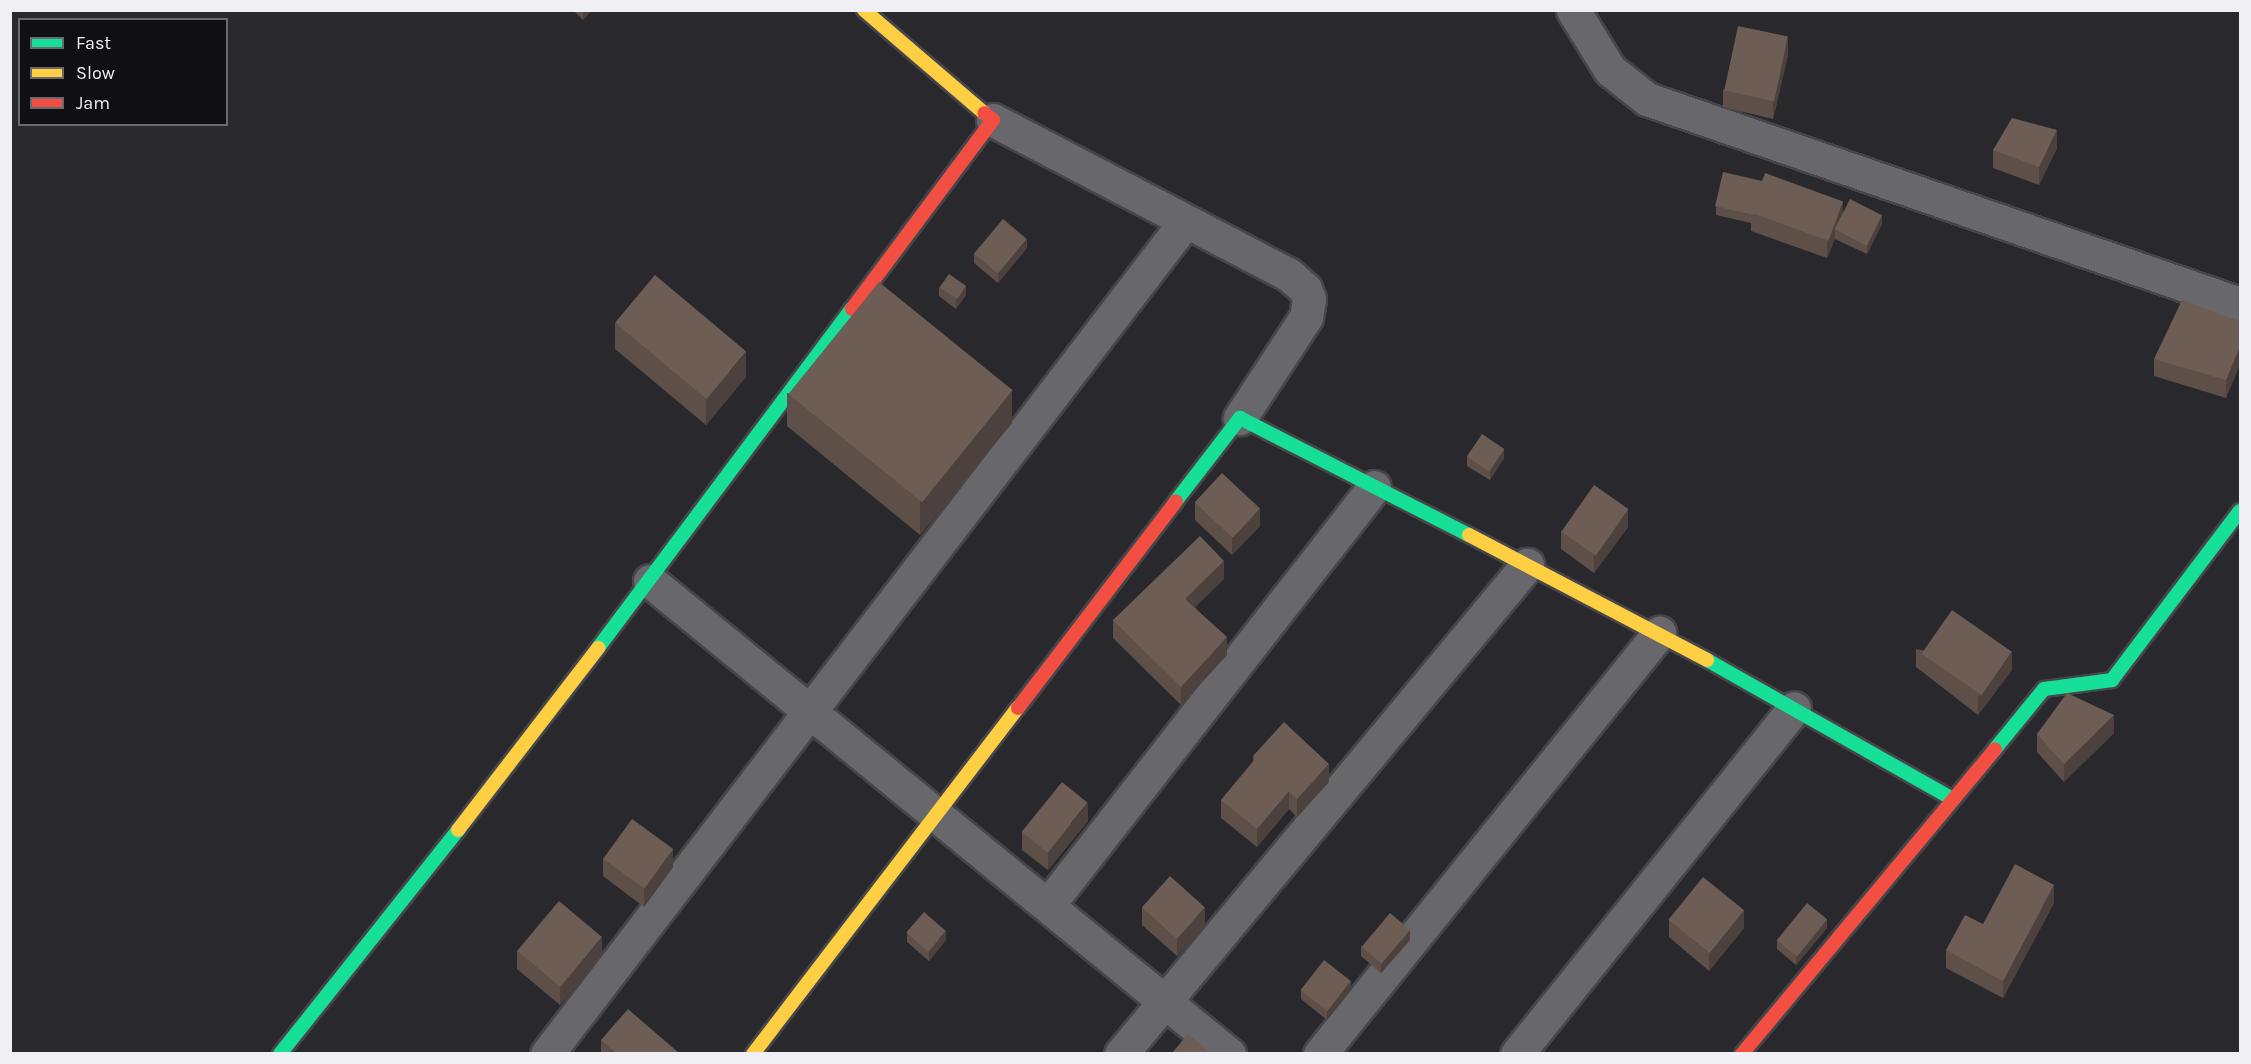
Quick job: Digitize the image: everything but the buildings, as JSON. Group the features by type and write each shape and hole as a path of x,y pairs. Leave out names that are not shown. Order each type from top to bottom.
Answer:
{"street":[{"path":"753,1053 1240,418 1306,317 1310,299 1305,289 1288,274 993,120 864,10"},
{"path":"1573,10 1610,70 1647,99 2241,304"},
{"path":"280,1053 356,963 650,581 993,120"},
{"path":"547,1053 1185,222"},
{"path":"1240,418 1659,633 1953,799"},
{"path":"1048,905 1374,487"},
{"path":"1742,1053 2044,689 2112,680 2241,511"},
{"path":"1121,1053 1527,565"},
{"path":"650,581 1229,1053"},
{"path":"1320,1053 1659,633"},
{"path":"1517,1053 1794,708"}],"traffic: fast":[{"path":"598,648 852,309"},
{"path":"1176,501 1240,418 1469,535"},
{"path":"1995,749 2044,689 2112,680 2240,511"},
{"path":"1707,660 1953,799"},
{"path":"280,1054 458,830"}],"traffic: slow":[{"path":"864,10 984,113"},
{"path":"1469,535 1707,660"},
{"path":"458,830 598,648"},
{"path":"753,1054 1018,708"}],"traffic: jam":[{"path":"852,309 993,120 984,113"},
{"path":"1018,708 1176,501"},
{"path":"1742,1054 1995,749"}]}
